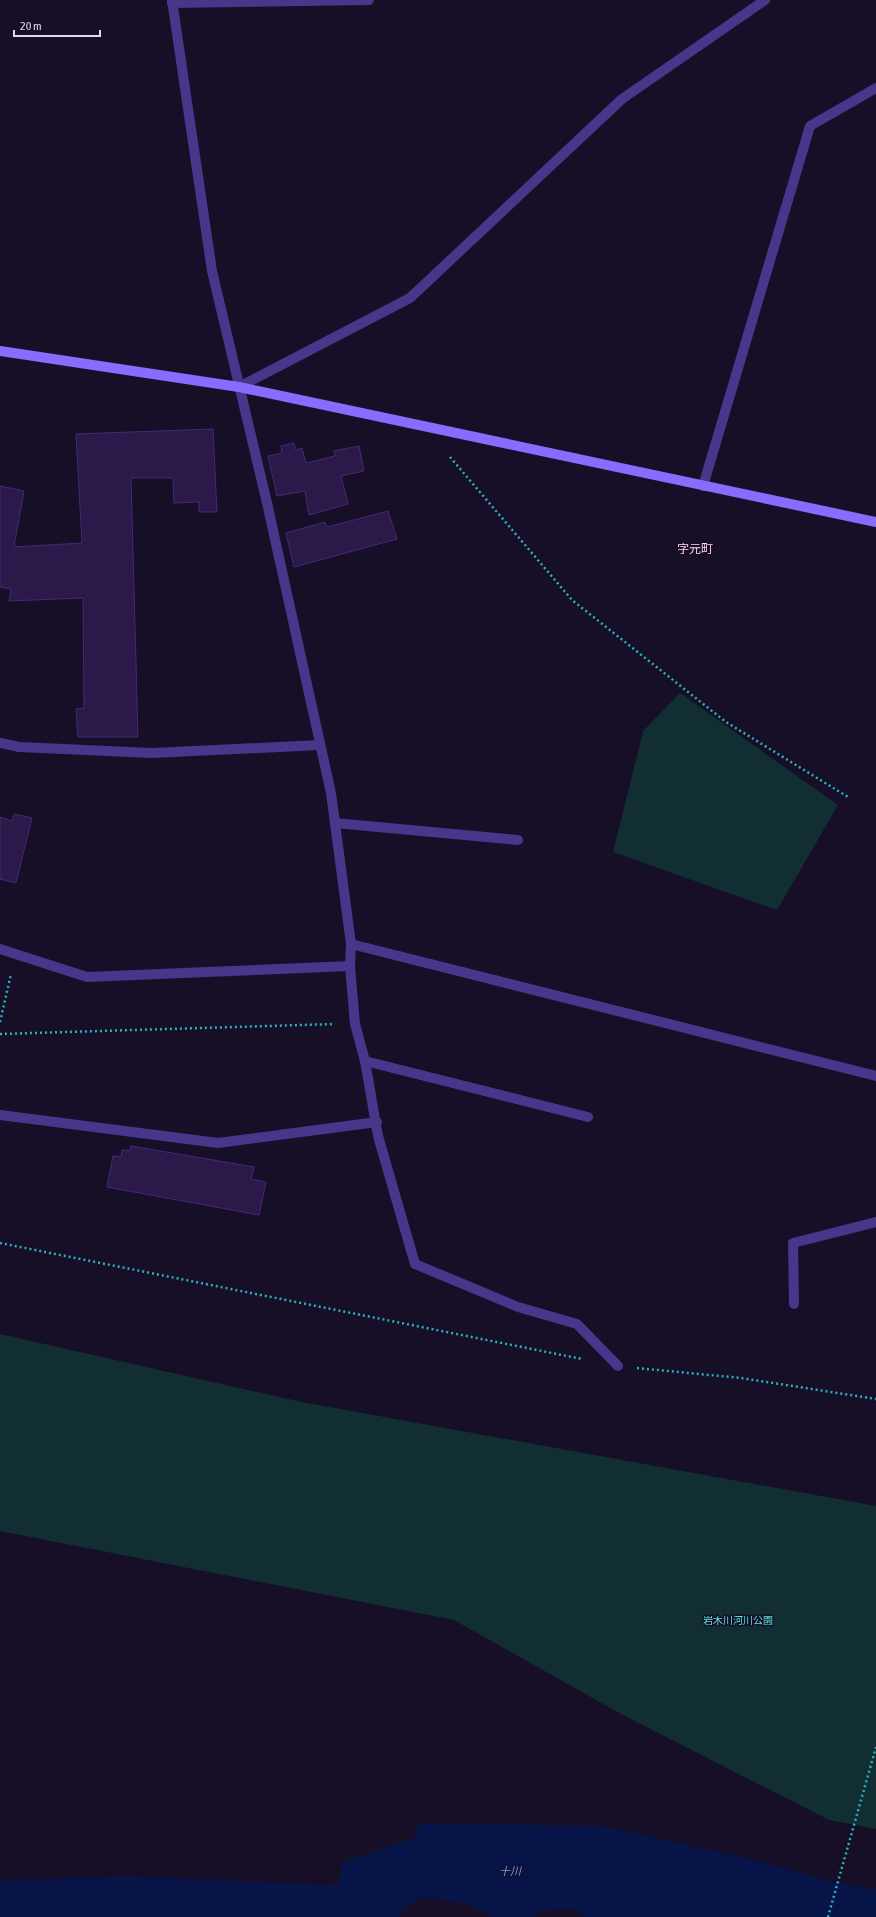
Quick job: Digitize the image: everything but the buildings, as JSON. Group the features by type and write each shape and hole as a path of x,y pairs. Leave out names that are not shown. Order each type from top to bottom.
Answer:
{"street":[{"path":"369,0 172,1 212,271 267,503 331,793 351,944 350,966 355,1024 365,1061 377,1122 378,1136 415,1264 518,1307 577,1324 618,1366"},
{"path":"239,387 410,298 622,99 765,0"},
{"path":"703,486 810,126 876,88"},
{"path":"0,351 239,387 876,522"},
{"path":"0,743 19,747 152,753 320,745"},
{"path":"335,823 518,840"},
{"path":"351,944 876,1076"},
{"path":"0,949 86,977 350,966"},
{"path":"365,1061 588,1117"},
{"path":"0,1115 218,1143 377,1122"},
{"path":"794,1304 793,1243 876,1222"}],"path":[{"path":"450,457 572,600 726,722 848,797"},
{"path":"0,1022 15,954"},
{"path":"0,1034 355,1024"},
{"path":"0,1243 618,1366 741,1378 876,1399"},
{"path":"828,1917 876,1747"}],"green space":[{"path":"680,693 838,805 777,910 613,852 643,731"},
{"name":"岩木川河川公園","path":"0,1334 302,1402 876,1506 876,1829 829,1820 621,1714 454,1620 0,1531"}],"water":[{"name":"十川","path":"420,1823 603,1826 746,1858 827,1880 876,1890 876,1917 583,1917 582,1912 564,1908 542,1911 533,1917 492,1917 479,1908 469,1905 421,1897 405,1907 398,1917 0,1917 0,1881 125,1876 323,1885 340,1884 341,1863 413,1839"}],"district":[{"name":"字元町","path":"695,549"}]}
